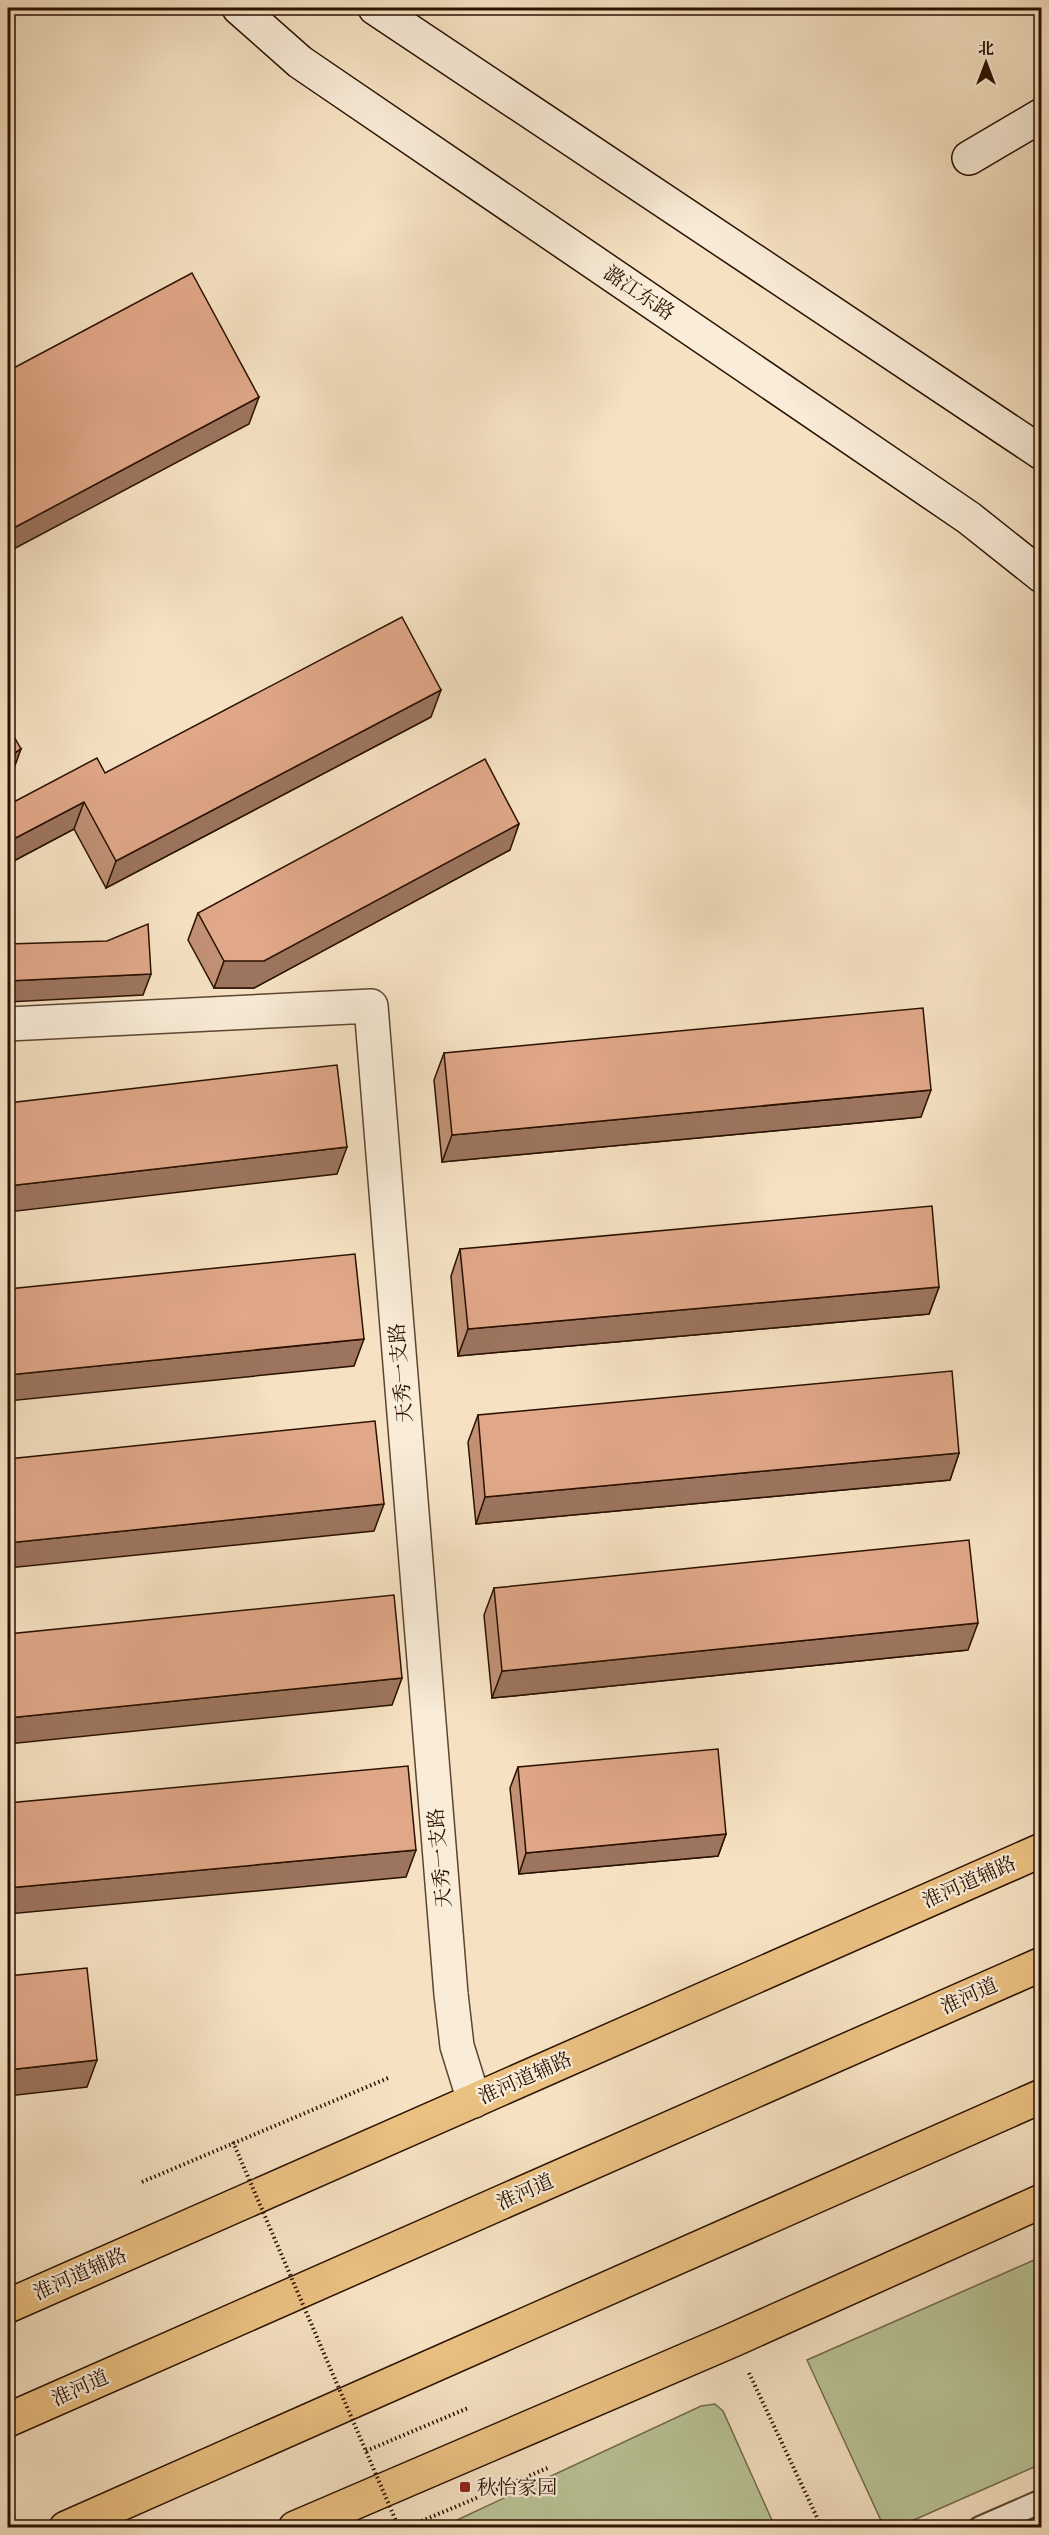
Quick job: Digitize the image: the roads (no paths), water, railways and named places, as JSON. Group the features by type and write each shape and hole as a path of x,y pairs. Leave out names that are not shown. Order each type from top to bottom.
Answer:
{"main road":[{"name":"淮河道辅路","path":"8,2306 1041,1850"},
{"name":"淮河道","path":"8,2420 1041,1964"},
{"path":"66,2528 1041,2096"},
{"path":"295,2528 733,2340 1041,2201"}],"street":[{"name":"潞江东路","path":"239,8 300,62 969,518 1041,576"},
{"path":"375,8 1041,453"},
{"path":"969,158 1041,115"},
{"name":"天秀一支路","path":"8,1024 371,1006 451,1994 457,2046 474,2100"}],"lane":[{"path":"980,2528 1041,2501"}],"place":[{"name":"秋怡家园","path":"465,2487"}]}
